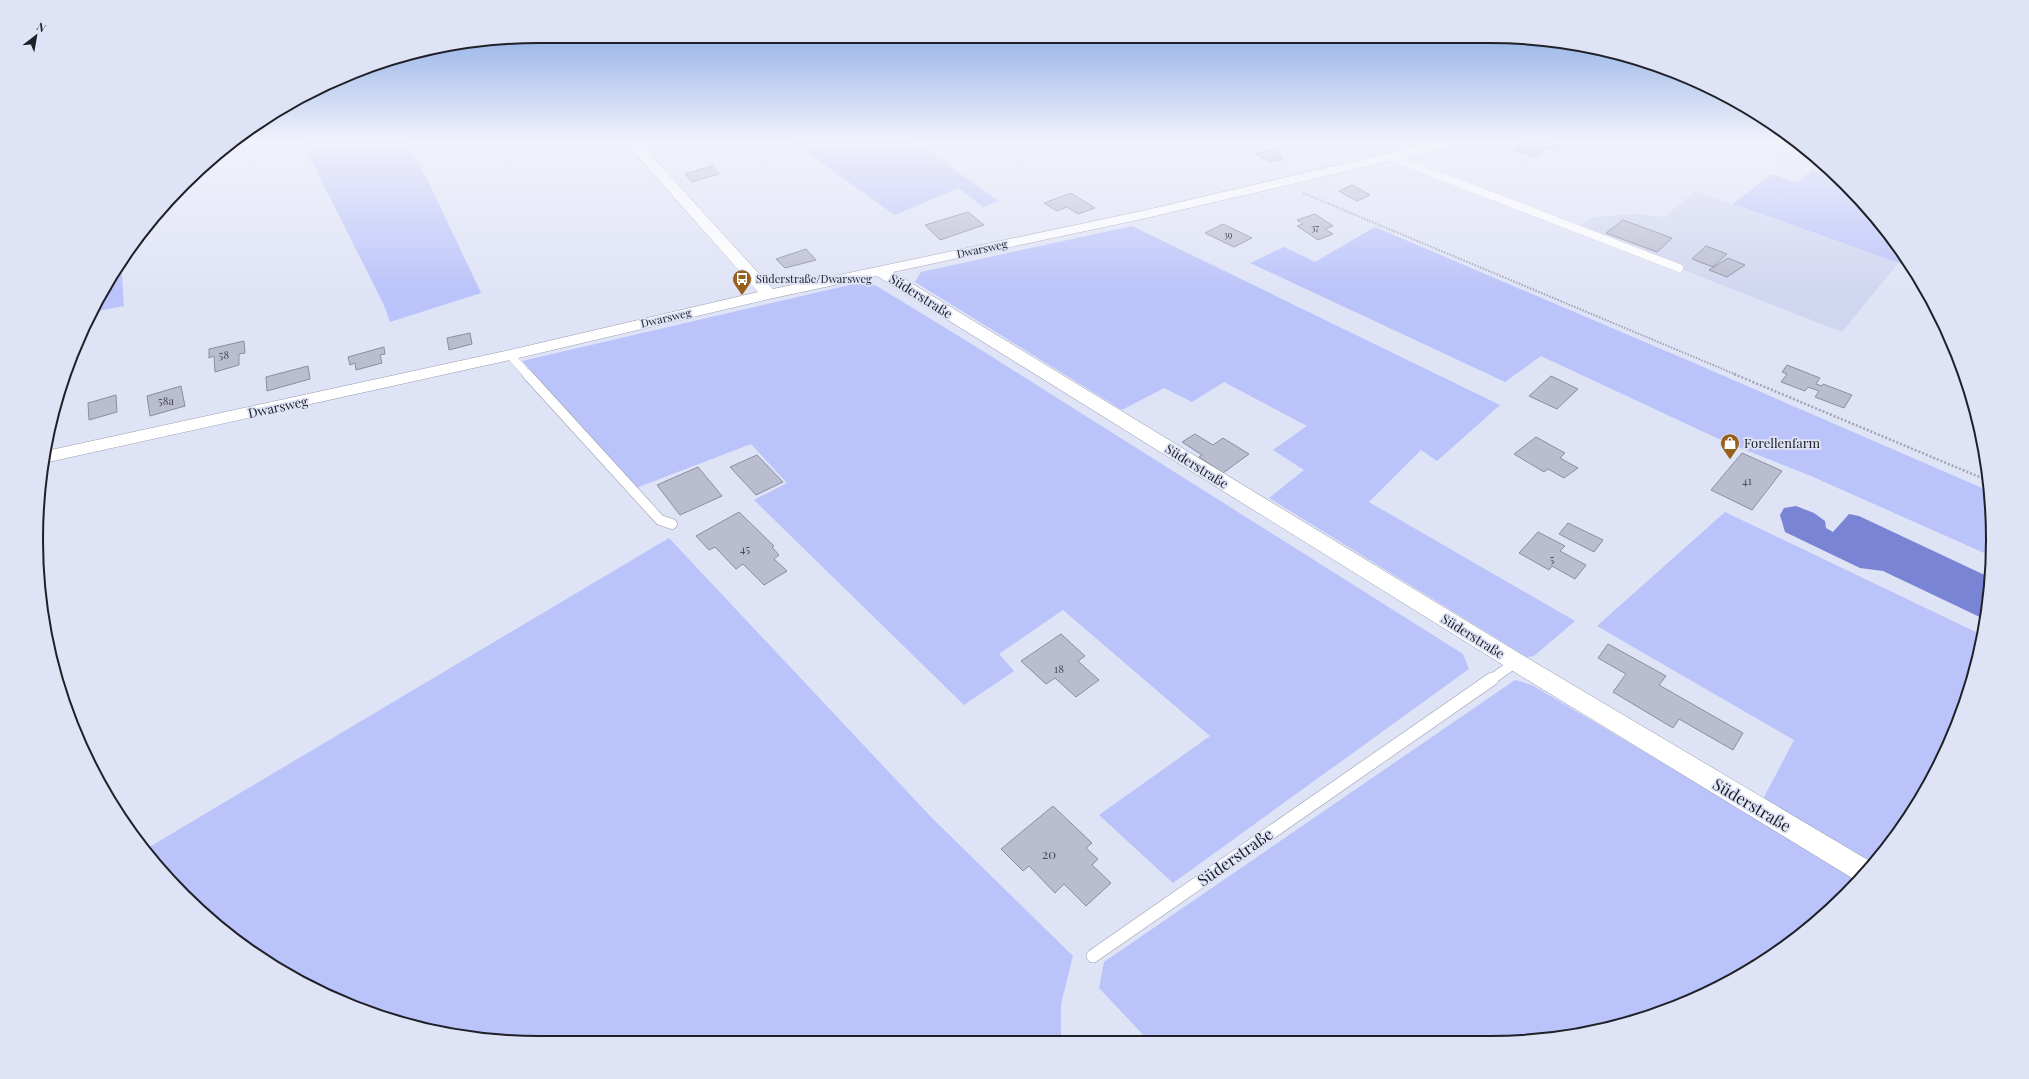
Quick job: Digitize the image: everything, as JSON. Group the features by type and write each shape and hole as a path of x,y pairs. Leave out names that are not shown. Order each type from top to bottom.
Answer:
{"street":[{"path":"677,192 769,294"},
{"name":"Dwarsweg","path":"51,456 510,355 769,294 1136,217 1239,192"},
{"name":"Süderstraße","path":"878,270 1516,662 1861,870"}],"lane":[{"path":"1483,192 1679,268"},
{"path":"510,355 660,520 672,524"},
{"name":"Süderstraße","path":"1093,956 1516,662"}],"path":[{"path":"1300,192 1982,478"}],"shaded area":[{"path":"327,192 433,192 481,293 390,322 384,305"},
{"path":"863,192 948,192 895,215"},
{"path":"964,192 987,192 999,201 983,207"},
{"path":"1693,192 1699,192 1898,263 1842,332 1576,228 1594,217 1635,214 1664,217"},
{"path":"1748,192 1845,192 1883,237 1902,264 1733,204"},
{"path":"1132,226 1500,405 1437,461 1421,450 1369,502 1575,621 1534,656 1527,657 1269,498 1304,470 1273,450 1307,426 1224,382 1192,402 1164,388 1122,410 915,282 921,272"},
{"path":"1375,227 1983,489 1986,554 1811,476 1723,441 1541,356 1505,382 1250,263 1284,247 1315,262"},
{"path":"122,272 124,306 99,311"},
{"path":"858,283 875,285 978,348 1463,654 1469,669 1173,883 1099,815 1210,736 1063,610 999,654 1014,671 964,705 754,500 787,483 751,444 636,488 522,361"},
{"path":"1796,506 1814,513 1825,521 1826,528 1833,532 1849,514 1859,516 1985,575 1980,617 1883,571 1860,568 1785,532 1780,515 1784,508"},
{"path":"1725,512 1977,632 1960,699 1935,759 1902,815 1868,861 1763,799 1794,740 1597,626"},
{"path":"669,538 932,818 1073,956 1061,1004 1061,1036 540,1036 475,1032 443,1026 380,1010 320,985 291,969 237,933 212,913 188,891 150,847"},
{"path":"1515,680 1532,685 1854,877 1817,913 1792,933 1738,969 1709,985 1649,1010 1618,1019 1554,1032 1490,1036 1144,1036 1099,988 1104,962"}],"building":[{"path":"1341,192 1365,192 1370,195 1357,201"},
{"path":"1071,193 1095,208 1078,214 1067,207 1057,211 1044,203"},
{"path":"968,212 984,225 940,240 925,225"},
{"path":"1315,214 1333,226 1325,229 1333,234 1318,240 1297,226 1303,224 1297,220"},
{"path":"1623,220 1672,238 1657,252 1606,233"},
{"path":"1223,224 1252,238 1234,247 1205,233"},
{"path":"1706,246 1727,254 1713,267 1692,259"},
{"path":"806,249 816,260 785,268 776,259"},
{"path":"1728,258 1745,265 1727,277 1709,270"},
{"path":"470,333 472,344 449,350 447,338"},
{"path":"244,341 245,353 239,354 239,365 215,372 214,356 209,358 209,349"},
{"path":"384,347 385,354 380,355 382,363 356,370 355,363 350,365 348,357"},
{"path":"1787,365 1820,378 1816,384 1822,386 1823,384 1852,395 1844,408 1815,397 1819,391 1808,387 1805,391 1781,382 1787,374 1782,372"},
{"path":"308,366 310,379 267,391 266,377"},
{"path":"1551,376 1578,389 1557,409 1529,396"},
{"path":"181,386 185,406 150,416 147,396"},
{"path":"116,395 117,412 89,420 88,403"},
{"path":"1195,434 1213,445 1223,438 1249,454 1223,473 1199,457 1202,455 1182,442"},
{"path":"1536,437 1565,453 1560,458 1578,468 1564,478 1548,469 1544,472 1514,454"},
{"path":"1742,453 1782,471 1752,510 1711,490"},
{"path":"757,455 783,482 756,495 730,467"},
{"path":"698,467 722,496 680,515 657,485"},
{"path":"739,512 774,546 772,547 779,555 774,559 787,571 764,585 743,564 736,569 715,547 709,550 696,536"},
{"path":"1568,523 1603,540 1594,552 1559,534"},
{"path":"1538,532 1565,546 1560,551 1586,565 1575,579 1552,566 1549,570 1519,553"},
{"path":"1061,634 1085,656 1078,661 1099,680 1076,697 1055,678 1046,684 1021,661"},
{"path":"1608,644 1666,676 1659,685 1743,733 1733,750 1679,719 1673,728 1613,692 1626,674 1598,658"},
{"path":"1053,806 1092,843 1086,848 1098,859 1092,865 1111,883 1086,906 1064,884 1055,893 1029,866 1023,871 1001,849"}],"place":[{"name":"Süderstraße/Dwarsweg","path":"742,296"},
{"name":"Forellenfarm","path":"1730,460"}]}
